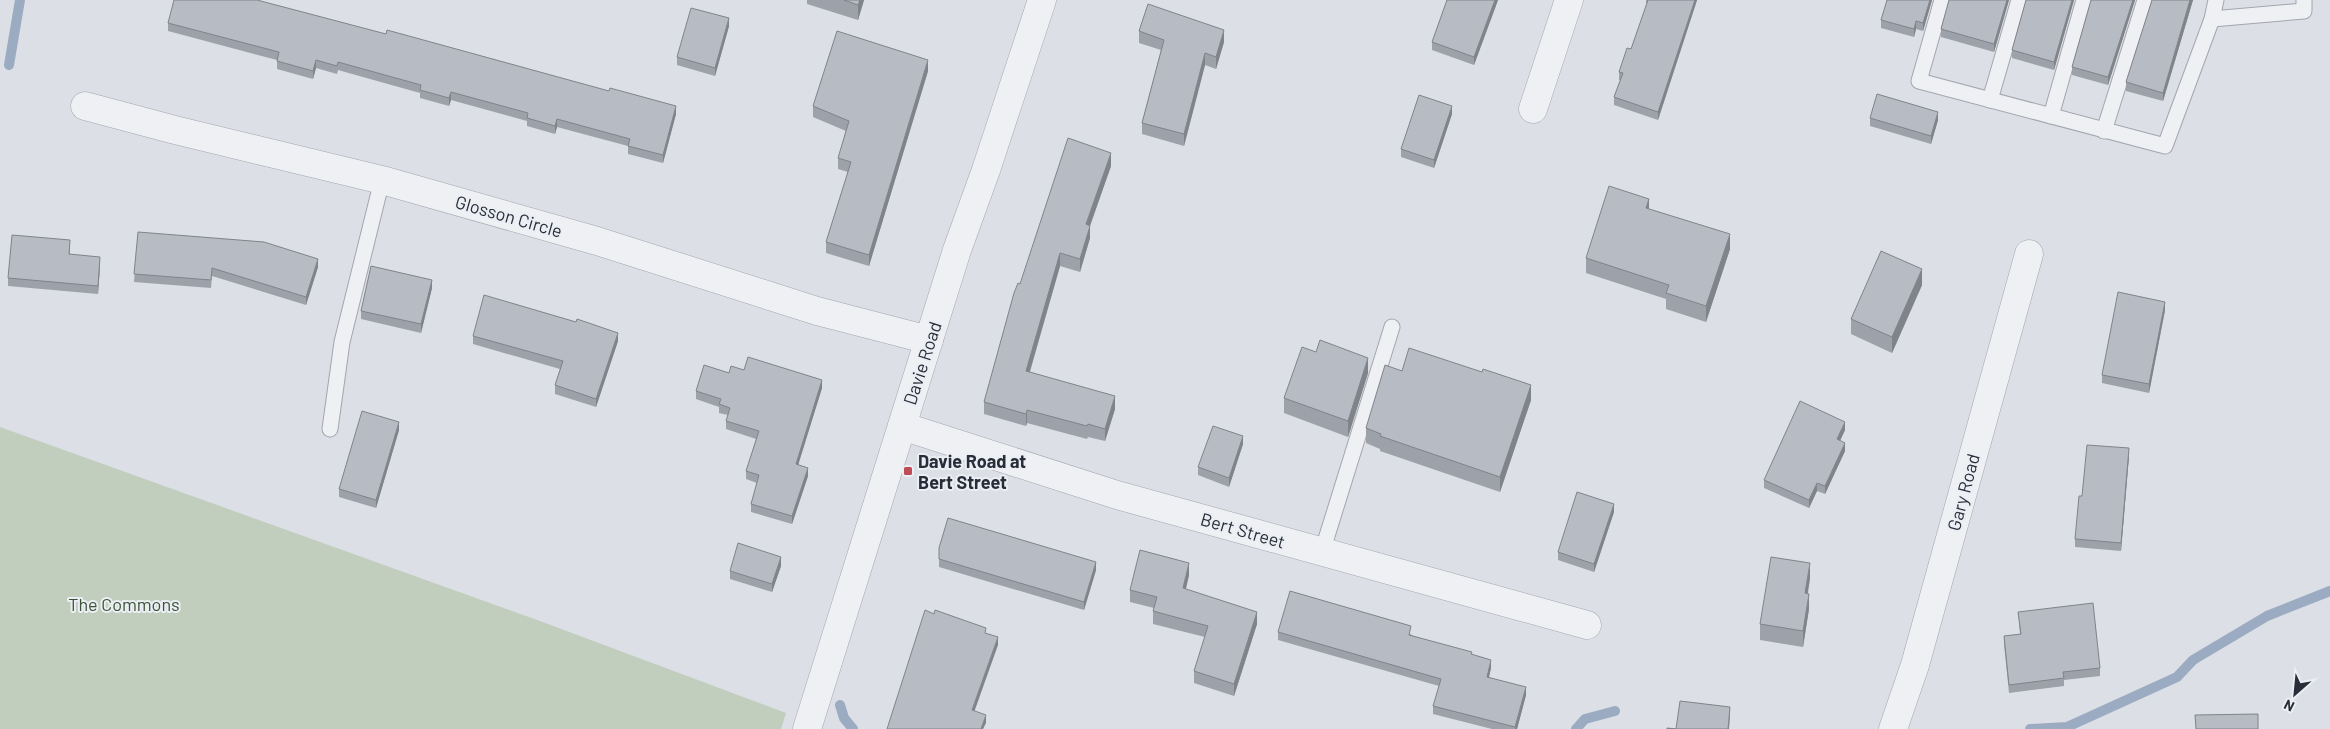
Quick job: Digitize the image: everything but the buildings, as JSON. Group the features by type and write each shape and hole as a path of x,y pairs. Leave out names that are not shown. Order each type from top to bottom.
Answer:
{"street":[{"name":"Davie Road","path":"807,729 957,250 986,170 1042,0"},
{"path":"1534,109 1569,0"},
{"name":"Glosson Circle","path":"85,106 175,130 382,180 597,241 816,311 929,340"},
{"name":"Gary Road","path":"1893,729 1915,665 2029,254"},
{"name":"Bert Street","path":"902,426 1117,495 1587,625"}],"lane":[{"path":"1942,0 1918,81 2164,146 2212,19 2216,0"},
{"path":"1990,100 2019,0"},
{"path":"2051,116 2084,0"},
{"path":"2104,130 2145,0"},
{"path":"2212,19 2304,11 2304,0"},
{"path":"330,429 342,342 382,180"},
{"path":"1322,552 1392,327"}],"green space":[{"name":"The Commons","path":"0,427 540,621 786,713 781,729 0,729"}],"waterway":[{"path":"9,65 20,0"},
{"path":"2030,729 2067,727 2177,677 2193,660 2267,616 2330,591"},
{"path":"840,705 844,718 853,729"},
{"path":"1576,729 1585,719 1615,711"}],"place":[{"name":"Davie Road at Bert Street","path":"908,471"}]}
